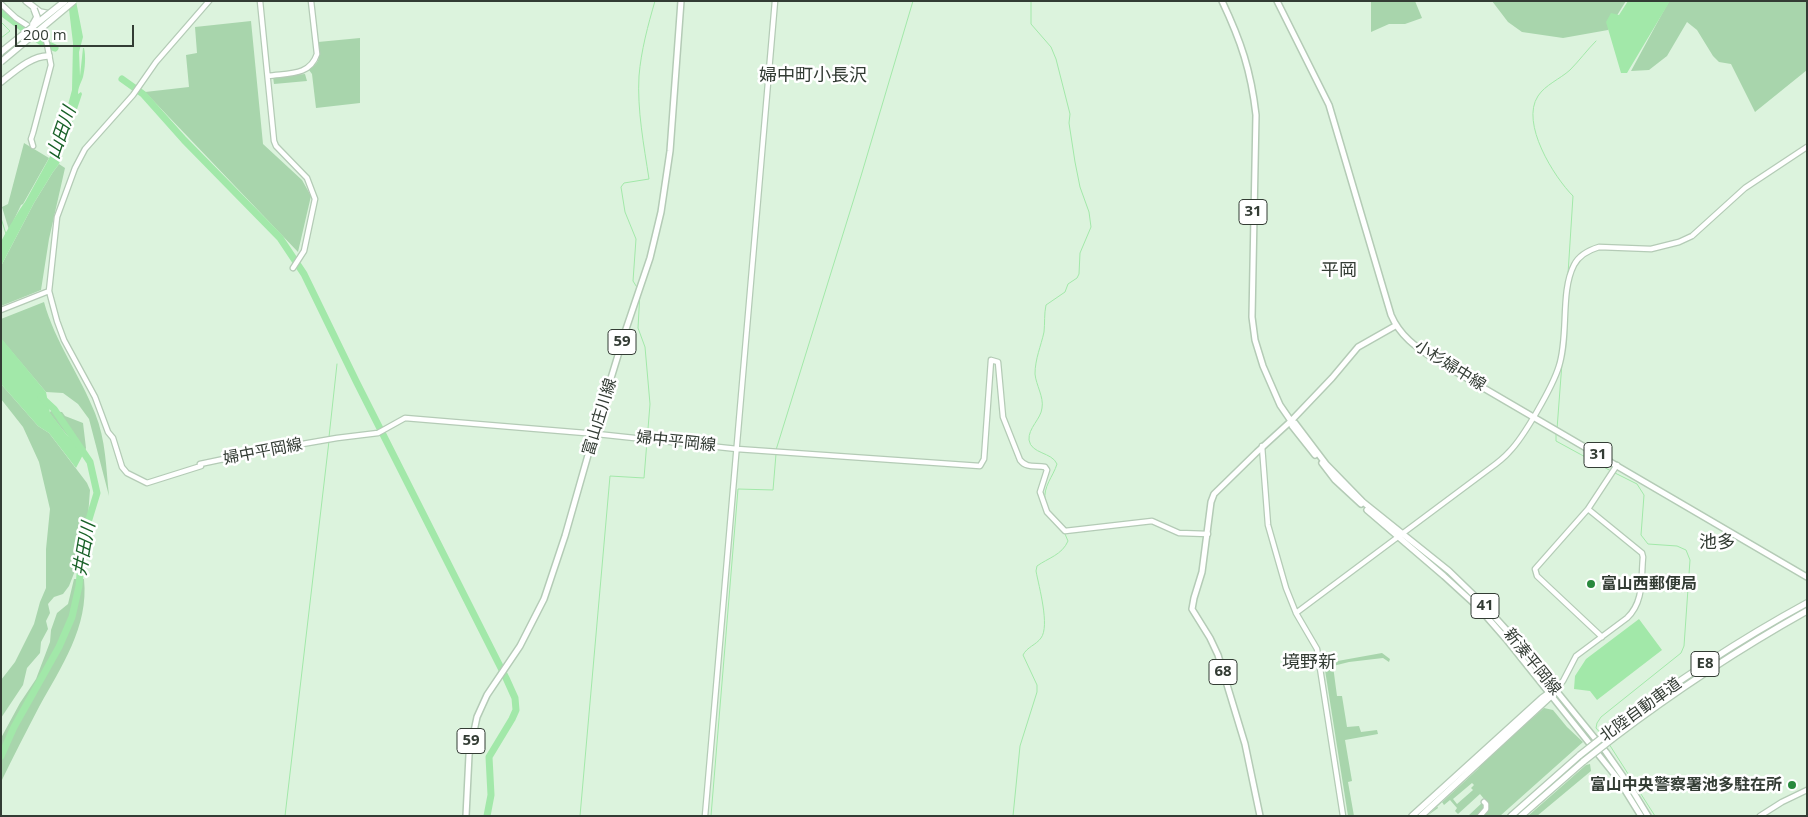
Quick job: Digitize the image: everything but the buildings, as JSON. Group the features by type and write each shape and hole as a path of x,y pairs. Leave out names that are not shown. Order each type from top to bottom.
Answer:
{"highway":[{"path":"26,1 43,14 50,14"},
{"path":"1,52 65,1"},
{"path":"1,62 74,1"},
{"path":"11,44 36,21 37,17 34,9"},
{"path":"1,82 24,65 49,53"},
{"name":"北陸自動車道","path":"1521,816 1608,733 1694,671 1754,633 1807,603"},
{"name":"北陸自動車道","path":"1511,816 1557,775 1612,739 1699,676 1807,611"},
{"path":"1412,816 1555,690"},
{"path":"1422,815 1550,694"},
{"path":"1506,816 1557,775"}],"main road":[{"name":"富山庄川線","path":"466,816 469,754 474,728 482,706 520,646 544,600 650,258 661,212 670,151 681,1"},
{"name":"31","path":"1222,1 1236,30 1246,58 1256,115 1251,295 1255,340 1267,377 1280,405 1291,421"},
{"name":"小杉婦中線","path":"1277,1 1329,105 1377,270 1396,326 1415,347 1532,418 1807,577"},
{"path":"1291,421 1332,378 1358,347 1396,326"},
{"name":"68","path":"1260,816 1245,744 1218,655 1192,609 1202,572 1211,502 1214,494 1262,446 1291,421"},
{"name":"新湊平岡線","path":"1291,421 1292,426 1335,480 1430,562 1478,608 1506,639 1618,779 1641,816"},
{"name":"新湊平岡線","path":"1400,536 1449,571 1511,635 1606,752 1648,816"}],"street":[{"path":"1,310 47,292 57,217 75,168 91,141 133,95 156,62 209,1"},
{"path":"260,1 274,141 276,146 308,178 314,191 315,199 304,251 293,268"},
{"path":"268,76 302,72 314,61 317,54 311,1"},
{"path":"705,816 775,1"},
{"path":"1,4 16,18 45,37 49,53 50,73 33,133 33,146"},
{"path":"1296,613 1500,461 1515,444 1555,379 1564,348 1570,276 1580,258 1591,249 1598,247 1651,249 1679,242 1692,236 1745,188 1807,147"},
{"name":"婦中平岡線","path":"47,292 64,340 95,396 108,432 113,438 122,467 137,479 147,482 201,466 200,464 262,451 378,433 405,418 594,434 737,449 980,466 984,459 991,360 998,362 1003,417 1020,460 1025,465 1045,467 1047,470 1040,492 1048,512 1065,531 1152,521 1179,533 1208,534"},
{"path":"1262,446 1268,525 1286,588 1296,613 1314,641 1320,660 1343,816"},
{"path":"1602,637 1536,576 1535,572 1537,565 1588,509 1616,465"},
{"path":"1555,690 1563,681 1576,656 1627,618 1637,605 1639,599 1643,557 1639,550 1588,509"},
{"path":"1760,816 1787,799 1807,790"},
{"path":"1480,816 1486,809 1484,802"}],"shaded area":[{"path":"1371,1 1415,1 1422,18 1405,24 1389,24 1371,32"},
{"path":"1492,1 1626,1 1608,30 1563,38 1522,32 1508,22"},
{"path":"1669,1 1807,1 1807,70 1755,112 1731,64 1719,62 1713,56 1697,30 1687,22 1667,56 1649,70 1631,71"},
{"path":"251,21 263,144 302,180 311,196 298,252 145,92 189,87 186,55 197,53 195,27"},
{"path":"360,38 360,103 316,108 312,74 309,70 316,64 319,58 318,42"},
{"path":"305,74 307,81 274,84 273,77"},
{"path":"24,143 49,158 21,205 9,230 2,207 8,204"},
{"path":"59,164 65,168 49,239 41,290 1,306 1,266 34,203"},
{"path":"44,302 54,331 89,399 99,423 105,454 109,496 89,419 78,404 63,393 46,392 1,339 1,319"},
{"path":"1,384 38,426 49,433 87,483 90,490 86,543 69,586 63,594 54,597 48,604 50,613 46,621 48,629 41,642 40,653 27,668 23,685 1,718 1,680 15,662 34,624 46,588 46,549 50,509 39,462 23,427 1,399"},
{"path":"51,411 62,412 65,416 83,423 85,451 66,434 49,413"},
{"path":"74,579 84,579 82,614 78,630 64,662 1,782 1,738 20,703 36,679 50,642 51,630 57,613 68,604"},
{"path":"1382,653 1390,659 1389,662 1383,658 1333,666 1337,696 1342,696 1347,727 1359,726 1361,732 1377,730 1378,734 1345,740 1352,781 1348,782 1354,816 1348,816 1325,670 1332,662"},
{"path":"1544,708 1553,710 1583,742 1500,816 1468,816 1485,800 1480,794 1458,814 1455,811 1457,808 1450,800 1444,805 1442,802 1478,769 1487,757","holes":["1472,783 1474,785 1471,788 1473,790 1457,804 1453,799"]},
{"path":"1590,764 1591,771 1537,816 1528,816 1586,765"}],"water":[{"name":"山田川","path":"68,1 76,1 83,37 79,52 80,76 83,48 85,66 78,94 81,92 82,94 59,164 34,203 1,266 1,242 58,142 72,90 73,43"},
{"path":"1628,1 1670,1 1627,73 1621,73 1606,22 1611,13 1619,15"},
{"path":"1,338 46,392 50,413 66,434 85,451 76,468 49,433 38,426 1,384"},
{"path":"1639,619 1662,650 1597,700 1590,691 1574,689 1575,676 1586,659"}],"waterway":[{"path":"638,289 633,281 636,239 625,212 621,187 624,183 649,179 640,115 639,76 647,29 655,1"},
{"path":"776,450 913,1"},
{"path":"1031,1 1031,24 1051,47 1056,59 1070,114 1069,123 1080,187 1089,212 1091,227 1080,253 1079,274 1077,278 1068,284 1065,292 1046,305 1044,332 1036,363 1035,374 1042,400 1042,408 1030,431 1029,440 1037,451 1051,457 1057,464 1045,491 1045,501"},
{"name":"山田川","path":"1,12 40,41 55,48"},
{"path":"1,22 10,31 1,38"},
{"path":"1568,274 1573,196 1557,176 1542,149 1533,120 1534,107 1541,92 1570,70 1596,41"},
{"path":"122,79 143,94 184,140 280,238 304,274 506,678 515,698 516,710 489,757 491,795 487,816"},
{"path":"1,218 6,234"},
{"path":"580,816 610,476 644,478 650,404 645,347 638,328 640,292"},
{"path":"1557,429 1562,363"},
{"path":"329,437 337,364"},
{"name":"井田川","path":"1,756 14,727 59,647 72,617 79,586 83,539 97,493 90,462 54,409 41,397"},
{"path":"1556,433 1556,441 1611,471"},
{"path":"285,816 329,441"},
{"path":"711,816 738,489 773,490 776,454"},
{"path":"1602,735 1596,728 1601,717 1681,653 1684,646 1690,560 1686,550 1677,546 1648,544 1641,535 1644,495 1637,484 1615,473"},
{"path":"1013,816 1020,746 1037,692 1037,685 1023,655 1041,638 1044,625 1043,606 1036,571 1037,566 1062,550 1068,541 1065,534 1052,521"},
{"path":"1609,744 1655,816"}],"place":[{"name":"富山西郵便局","path":"1591,584"},
{"name":"富山中央警察署池多駐在所","path":"1792,785"}],"district":[{"name":"婦中町小長沢","path":"813,76"},
{"name":"平岡","path":"1339,271"},
{"name":"池多","path":"1717,543"},
{"name":"境野新","path":"1309,663"}]}
